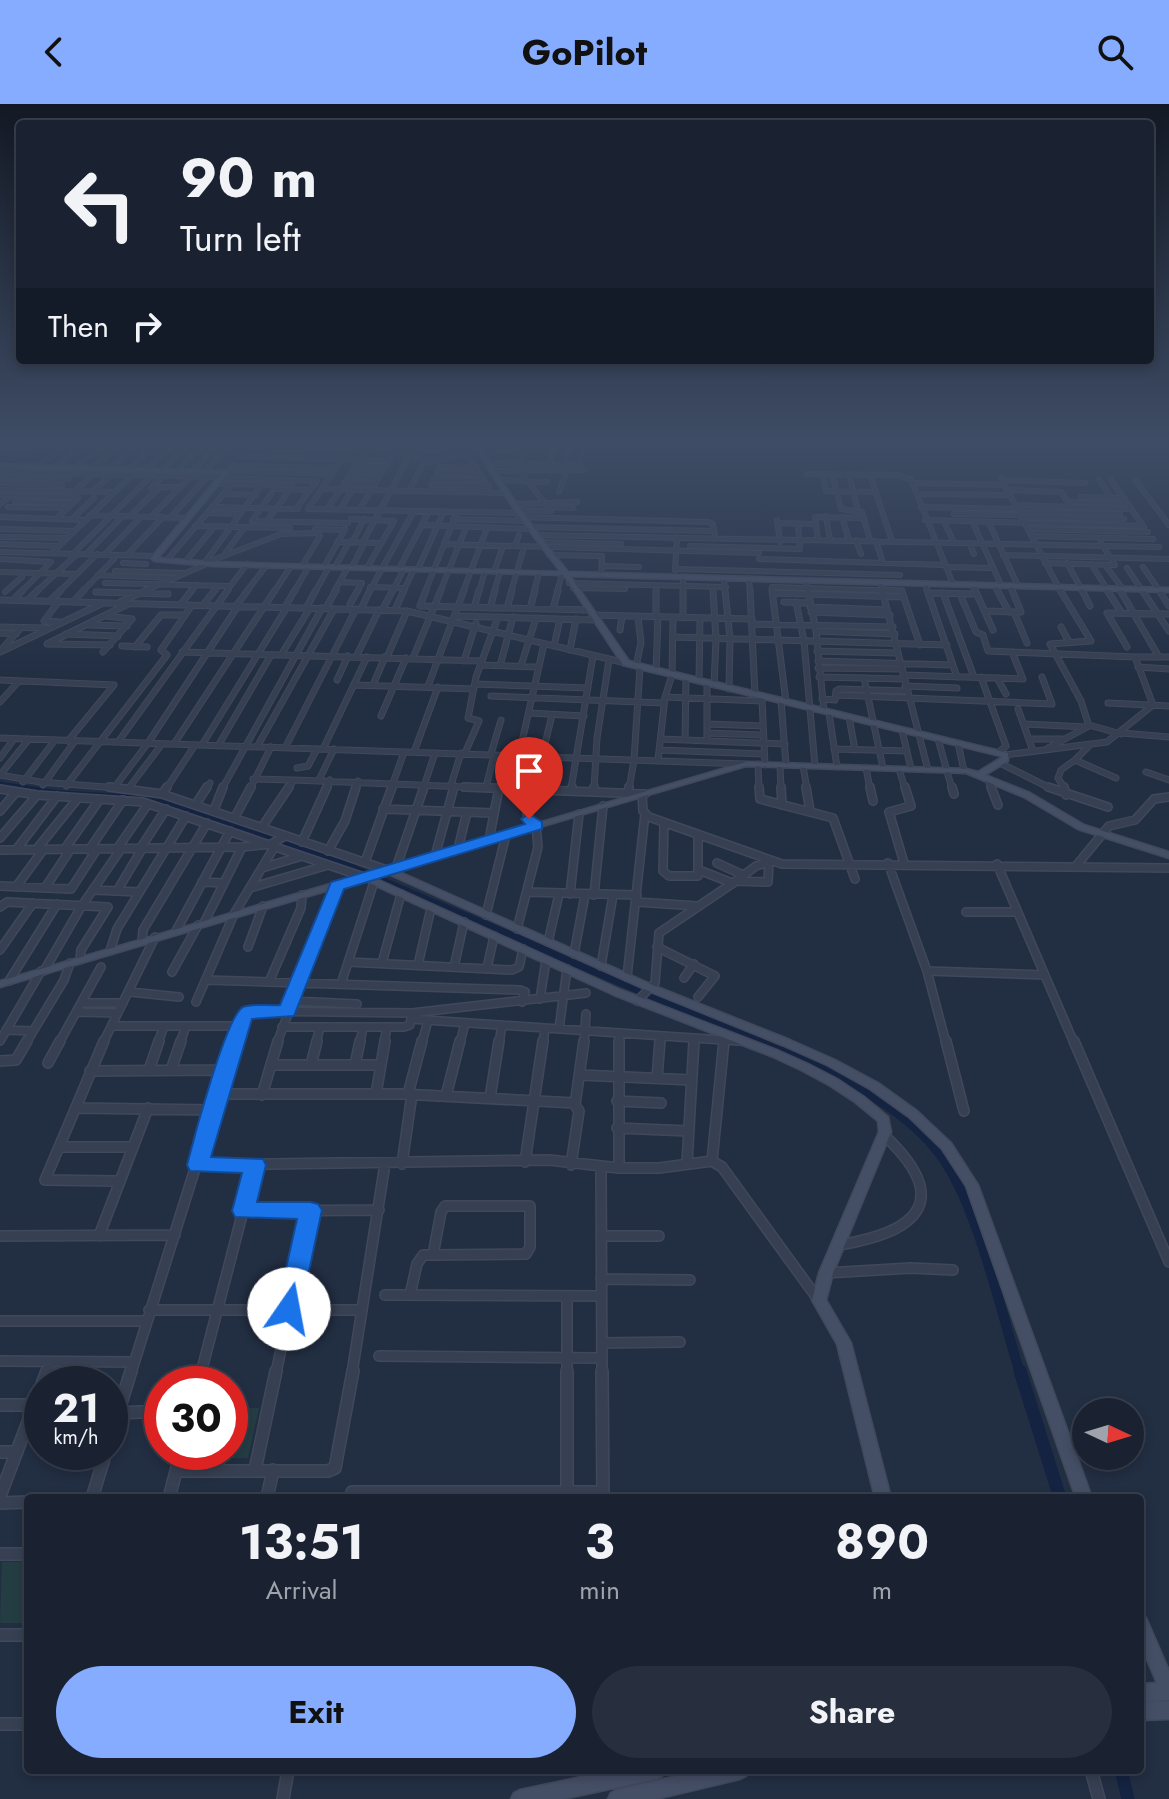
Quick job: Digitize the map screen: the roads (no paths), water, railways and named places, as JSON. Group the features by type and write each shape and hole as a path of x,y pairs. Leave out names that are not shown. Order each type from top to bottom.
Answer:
{"street":[{"path":"60,519 92,519"},
{"path":"73,519 86,520"},
{"path":"28,600 109,519"},
{"path":"86,554 120,519"},
{"path":"105,554 139,519"},
{"path":"127,555 161,519"},
{"path":"0,652 108,602 154,557 185,519"},
{"path":"167,560 201,519"},
{"path":"207,562 237,519"},
{"path":"253,519 329,523 404,521"},
{"path":"294,528 302,519"},
{"path":"329,523 332,519"},
{"path":"285,748 332,656 409,519"},
{"path":"356,657 394,588 426,519"},
{"path":"395,610 440,519"},
{"path":"417,613 454,519"},
{"path":"509,519 541,522"},
{"path":"423,525 499,528 525,520 570,519"},
{"path":"571,536 575,519"},
{"path":"579,519 712,523 719,550 719,570"},
{"path":"815,519 818,540"},
{"path":"827,519 830,540"},
{"path":"843,519 849,540"},
{"path":"863,519 883,563"},
{"path":"884,519 892,541"},
{"path":"925,519 953,584"},
{"path":"926,522 962,519"},
{"path":"926,522 990,525 997,519"},
{"path":"1023,519 1058,587 1091,641 1051,643 1081,701 1089,726"},
{"path":"1060,519 1093,531 1148,532"},
{"path":"1098,519 1143,526"},
{"path":"1124,519 1129,525"},
{"path":"1138,519 1160,549"},
{"path":"52,553 86,520"},
{"path":"329,567 350,544 364,520"},
{"path":"257,747 307,656 327,608 374,520"},
{"path":"525,520 573,528 671,530 733,538 954,542 1169,551"},
{"path":"525,520 571,536 715,535"},
{"path":"525,520 626,663"},
{"path":"608,529 610,520"},
{"path":"281,655 308,608 329,567 337,542 350,521"},
{"path":"367,568 394,521"},
{"path":"671,530 672,521"},
{"path":"782,571 777,522 815,524"},
{"path":"690,546 739,553 800,549 798,524"},
{"path":"945,524 954,542"},
{"path":"974,525 998,585 1027,643"},
{"path":"985,611 1022,611 990,525"},
{"path":"195,526 344,530"},
{"path":"186,561 214,527"},
{"path":"223,556 244,528"},
{"path":"428,686 487,528"},
{"path":"490,545 499,528"},
{"path":"381,716 432,617 447,570 465,530"},
{"path":"0,533 74,531"},
{"path":"1045,563 1116,564 1093,531"},
{"path":"118,603 207,562 285,533 314,532 320,536 340,536"},
{"path":"0,533 17,534"},
{"path":"0,533 67,538"},
{"path":"515,546 519,535"},
{"path":"605,546 606,535"},
{"path":"162,794 260,654 320,536"},
{"path":"1032,536 1153,539"},
{"path":"677,537 686,637"},
{"path":"703,537 704,546"},
{"path":"733,538 734,547"},
{"path":"756,538 761,575"},
{"path":"856,540 861,554"},
{"path":"337,542 381,543"},
{"path":"969,543 974,554"},
{"path":"0,544 59,546"},
{"path":"444,544 605,546 678,551 734,547 781,560 993,568"},
{"path":"605,546 621,544"},
{"path":"1014,544 1019,555"},
{"path":"490,608 503,546"},
{"path":"507,608 524,547"},
{"path":"699,551 699,569"},
{"path":"0,552 127,555 291,566 601,575 678,574 724,578 749,578 782,571 901,585"},
{"path":"739,553 740,570"},
{"path":"50,601 97,554"},
{"path":"549,555 600,556 601,575"},
{"path":"1003,555 1169,562"},
{"path":"0,559 51,562 12,600"},
{"path":"73,602 114,559"},
{"path":"1133,562 1169,562"},
{"path":"123,563 176,578"},
{"path":"1067,563 1090,606"},
{"path":"118,742 247,564"},
{"path":"898,564 901,585 920,645"},
{"path":"1091,564 1121,612"},
{"path":"114,788 148,743 267,565"},
{"path":"1105,565 1159,657"},
{"path":"174,744 291,566"},
{"path":"602,566 639,567"},
{"path":"1143,567 1169,606"},
{"path":"115,571 181,568"},
{"path":"1127,568 1169,631"},
{"path":"678,574 699,569 740,570 761,575 772,586 784,702 782,805"},
{"path":"98,575 140,570 187,573"},
{"path":"0,574 42,571 77,574"},
{"path":"474,608 485,571"},
{"path":"530,609 539,573"},
{"path":"553,609 564,574"},
{"path":"2,592 22,577"},
{"path":"724,578 730,639 729,689"},
{"path":"749,578 764,743 759,798 833,818 855,879"},
{"path":"340,582 362,583 350,604"},
{"path":"105,583 230,586"},
{"path":"772,586 882,589 925,583 1169,590"},
{"path":"925,583 957,677"},
{"path":"972,584 993,630"},
{"path":"160,604 175,585"},
{"path":"181,604 196,585"},
{"path":"571,585 727,589"},
{"path":"571,585 656,590 727,589"},
{"path":"772,586 882,589 901,585"},
{"path":"203,605 218,586"},
{"path":"360,587 405,588"},
{"path":"808,587 818,642 822,699 837,767"},
{"path":"882,589 928,770"},
{"path":"656,590 656,671"},
{"path":"707,683 716,639 713,591"},
{"path":"2,592 20,593"},
{"path":"96,592 168,594"},
{"path":"929,593 976,594"},
{"path":"943,593 977,677 991,700 1006,746 984,777"},
{"path":"960,594 976,632 984,636 986,650 1169,657"},
{"path":"0,600 395,610 455,619 576,619 592,615"},
{"path":"59,601 44,621 64,622"},
{"path":"784,602 796,602 810,608 888,612"},
{"path":"796,602 804,641 815,766"},
{"path":"110,645 47,644 130,603"},
{"path":"66,786 167,655 161,650 192,605"},
{"path":"420,606 553,609 592,615 714,618 799,624 815,628 894,631"},
{"path":"205,813 293,655 327,608"},
{"path":"373,685 407,611"},
{"path":"1127,647 1107,614 1169,614"},
{"path":"103,652 132,618 105,615"},
{"path":"135,647 161,615 184,615"},
{"path":"620,630 622,616"},
{"path":"464,661 477,617"},
{"path":"435,856 463,753 479,721 468,718 474,686 498,617"},
{"path":"500,666 513,617"},
{"path":"628,792 634,760 641,643 638,617"},
{"path":"521,666 536,618"},
{"path":"658,760 665,700 672,675 673,618"},
{"path":"700,618 707,683 707,737"},
{"path":"455,619 494,632 958,743 1001,757 1066,795 1108,807"},
{"path":"554,646 560,619"},
{"path":"570,650 576,619"},
{"path":"85,625 127,626"},
{"path":"0,627 50,629"},
{"path":"1061,627 1069,642"},
{"path":"0,652 4,643 21,628"},
{"path":"0,633 16,634"},
{"path":"64,634 118,636"},
{"path":"673,637 947,645"},
{"path":"519,755 544,644"},
{"path":"122,646 147,647"},
{"path":"817,651 897,653"},
{"path":"182,652 386,657 539,667"},
{"path":"819,677 904,680 1025,678 1012,652"},
{"path":"218,746 271,655"},
{"path":"337,680 348,656"},
{"path":"571,790 593,656"},
{"path":"297,768 308,766 320,749 367,657"},
{"path":"1135,657 1153,705"},
{"path":"594,791 597,738 609,660"},
{"path":"818,665 957,688"},
{"path":"822,699 835,700 836,695 867,693 952,665"},
{"path":"1138,667 1169,669"},
{"path":"904,680 991,700 1052,704 1042,677"},
{"path":"685,740 686,678"},
{"path":"864,678 883,768"},
{"path":"997,678 1006,694"},
{"path":"0,680 114,685 43,785"},
{"path":"0,702 19,681"},
{"path":"354,685 588,688"},
{"path":"414,752 438,687"},
{"path":"491,696 637,702 760,697"},
{"path":"1108,703 1169,706"},
{"path":"1001,757 1107,742 1153,705"},
{"path":"1018,709 1033,751"},
{"path":"529,713 584,716"},
{"path":"542,756 552,715"},
{"path":"849,717 855,750"},
{"path":"486,787 501,720"},
{"path":"707,724 763,726"},
{"path":"1025,724 1089,726 1122,733 1169,737"},
{"path":"1048,748 1089,726"},
{"path":"902,730 911,769"},
{"path":"661,739 763,735"},
{"path":"707,737 785,744"},
{"path":"0,738 964,771 1027,795 1075,824 1169,855"},
{"path":"0,758 14,739"},
{"path":"29,739 0,775 43,785 128,789 162,794 196,804 205,813 207,823 143,930 142,941"},
{"path":"938,739 954,794"},
{"path":"1029,739 1065,739"},
{"path":"23,782 55,740"},
{"path":"958,743 964,771"},
{"path":"128,789 162,744"},
{"path":"1066,795 1067,791 1058,778 1061,770 1089,746"},
{"path":"235,817 271,747"},
{"path":"319,780 334,749"},
{"path":"834,749 907,751"},
{"path":"659,750 764,754"},
{"path":"365,862 404,752"},
{"path":"341,984 379,874 416,809 435,753"},
{"path":"42,757 63,757"},
{"path":"545,789 551,757"},
{"path":"1075,760 1116,778"},
{"path":"4,983 746,764"},
{"path":"803,766 810,811"},
{"path":"866,768 873,801"},
{"path":"899,769 911,806 889,812 904,863"},
{"path":"1146,772 1169,780"},
{"path":"984,777 998,805"},
{"path":"253,779 644,794"},
{"path":"262,827 292,780"},
{"path":"302,842 330,780"},
{"path":"328,851 345,821 358,781"},
{"path":"196,804 210,783"},
{"path":"489,840 499,788"},
{"path":"517,929 538,847 536,825 527,815 533,788"},
{"path":"0,789 37,795 123,800 186,816 205,813 235,817 262,827 277,841 304,855 379,874 486,915 627,977 645,994 740,1042 801,1065 832,1082 884,1120 884,1135 826,1273 819,1300"},
{"path":"0,811 16,792"},
{"path":"627,977 645,814 644,794"},
{"path":"0,838 37,795"},
{"path":"16,850 57,796"},
{"path":"1076,866 1113,824 1135,820 1154,799 1169,797"},
{"path":"16,887 78,798"},
{"path":"45,888 100,799"},
{"path":"0,886 71,889 123,800"},
{"path":"0,1041 148,804"},
{"path":"594,895 603,806"},
{"path":"117,891 166,809"},
{"path":"383,809 494,813"},
{"path":"458,849 467,812"},
{"path":"570,894 579,814"},
{"path":"645,814 769,862 1169,868"},
{"path":"110,951 117,929 186,816"},
{"path":"664,822 663,871 669,876 698,876 698,836"},
{"path":"207,823 277,841 302,842 365,862 401,894 431,908 567,969 645,994 837,1065 907,1111 942,1140 972,1185 1083,1494"},
{"path":"176,931 230,831"},
{"path":"486,915 506,835"},
{"path":"0,850 219,848 277,841"},
{"path":"196,1002 234,914 277,841"},
{"path":"172,972 242,847"},
{"path":"262,868 304,855"},
{"path":"645,994 659,933 743,875 769,862"},
{"path":"699,870 734,882 768,882 769,862"},
{"path":"717,863 743,875"},
{"path":"888,863 927,971 964,1111"},
{"path":"250,888 331,864"},
{"path":"997,864 1169,1262"},
{"path":"202,882 224,883"},
{"path":"262,1095 287,1011 337,885"},
{"path":"94,890 139,892"},
{"path":"527,892 613,895 699,906"},
{"path":"382,963 401,894"},
{"path":"548,942 559,894"},
{"path":"269,982 301,908 302,895"},
{"path":"574,954 585,895"},
{"path":"601,966 613,895"},
{"path":"0,907 5,902 108,907 16,1061 0,1061"},
{"path":"0,950 33,903"},
{"path":"4,983 57,904"},
{"path":"248,947 263,906"},
{"path":"418,965 431,908"},
{"path":"966,912 1016,912"},
{"path":"454,967 464,922"},
{"path":"487,968 494,936"},
{"path":"119,1181 45,1180 90,1071 155,937"},
{"path":"657,947 715,976 698,997"},
{"path":"348,962 516,969 523,949"},
{"path":"540,999 546,960"},
{"path":"684,978 694,964"},
{"path":"48,1063 101,967"},
{"path":"559,1029 567,969"},
{"path":"927,971 1044,975"},
{"path":"206,980 520,990 525,992 522,1002"},
{"path":"130,992 179,997"},
{"path":"128,1379 243,1017 250,1012 287,1011 412,1016 586,993"},
{"path":"291,1001 357,1004"},
{"path":"82,1003 123,1003"},
{"path":"77,1012 118,1013"},
{"path":"571,1165 579,1111 575,1103 581,1075 586,1014"},
{"path":"412,1016 465,1023 740,1042"},
{"path":"282,1027 408,1026 412,1016"},
{"path":"402,1164 410,1094 428,1020"},
{"path":"446,1096 465,1023"},
{"path":"490,1098 502,1025"},
{"path":"112,1026 240,1026"},
{"path":"149,1070 164,1026"},
{"path":"171,1070 186,1026"},
{"path":"311,1065 320,1027"},
{"path":"355,1065 363,1027"},
{"path":"376,1094 387,1027"},
{"path":"525,1162 545,1028"},
{"path":"6,1030 33,1031"},
{"path":"619,1168 617,1076 620,1033"},
{"path":"657,1078 661,1036"},
{"path":"687,1163 694,1038"},
{"path":"712,1161 724,1040"},
{"path":"272,1065 381,1065"},
{"path":"90,1071 225,1070"},
{"path":"581,1075 692,1080"},
{"path":"217,1094 410,1094 575,1103"},
{"path":"617,1101 661,1103"},
{"path":"77,1108 212,1110"},
{"path":"99,1236 148,1108"},
{"path":"617,1128 689,1131"},
{"path":"838,1245 881,1238 912,1220 922,1206 923,1191 910,1160 884,1135"},
{"path":"60,1147 132,1147"},
{"path":"198,1165 549,1160 571,1165 659,1168 712,1161 722,1167 819,1300 844,1343 882,1494"},
{"path":"170,1494 176,1471 328,1471 335,1468 339,1459 385,1164"},
{"path":"203,1366 255,1165"},
{"path":"601,1167 603,1494"},
{"path":"410,1295 419,1259 433,1255 526,1254 530,1247 530,1206 445,1206 441,1212 433,1255"},
{"path":"255,1470 310,1210"},
{"path":"243,1211 379,1210"},
{"path":"0,1236 175,1235"},
{"path":"601,1236 659,1236"},
{"path":"826,1273 911,1268 953,1270"},
{"path":"601,1279 690,1280"},
{"path":"385,1295 601,1296"},
{"path":"567,1296 567,1492"},
{"path":"149,1310 362,1310"},
{"path":"0,1321 146,1321"},
{"path":"602,1343 680,1342"},
{"path":"379,1356 602,1358"},
{"path":"0,1361 133,1362"},
{"path":"49,1366 51,1362"},
{"path":"0,1405 24,1405"},
{"path":"0,1496 24,1433"},
{"path":"0,1452 17,1452"},
{"path":"93,1494 101,1470"},
{"path":"268,1494 273,1470"},
{"path":"352,1492 591,1494"},
{"path":"0,1503 24,1502"},
{"path":"0,1554 24,1554"},
{"path":"1144,1633 1169,1691 1144,1693"},
{"path":"0,1635 24,1635"},
{"path":"1144,1711 1169,1710"},
{"path":"0,1724 24,1724"},
{"path":"283,1799 287,1774"},
{"path":"520,1799 637,1774"},
{"path":"617,1799 704,1774"},
{"path":"1092,1774 1099,1799"}],"waterway":[{"path":"0,784 10,787"},
{"path":"10,787 56,794 155,800 323,856 764,1043"},
{"path":"10,787 16,789"},
{"path":"759,1041 832,1074 881,1101 923,1134 940,1154 954,1175 977,1229 1020,1373"},
{"path":"1020,1371 1059,1494"},
{"path":"1122,1774 1128,1799"}]}
